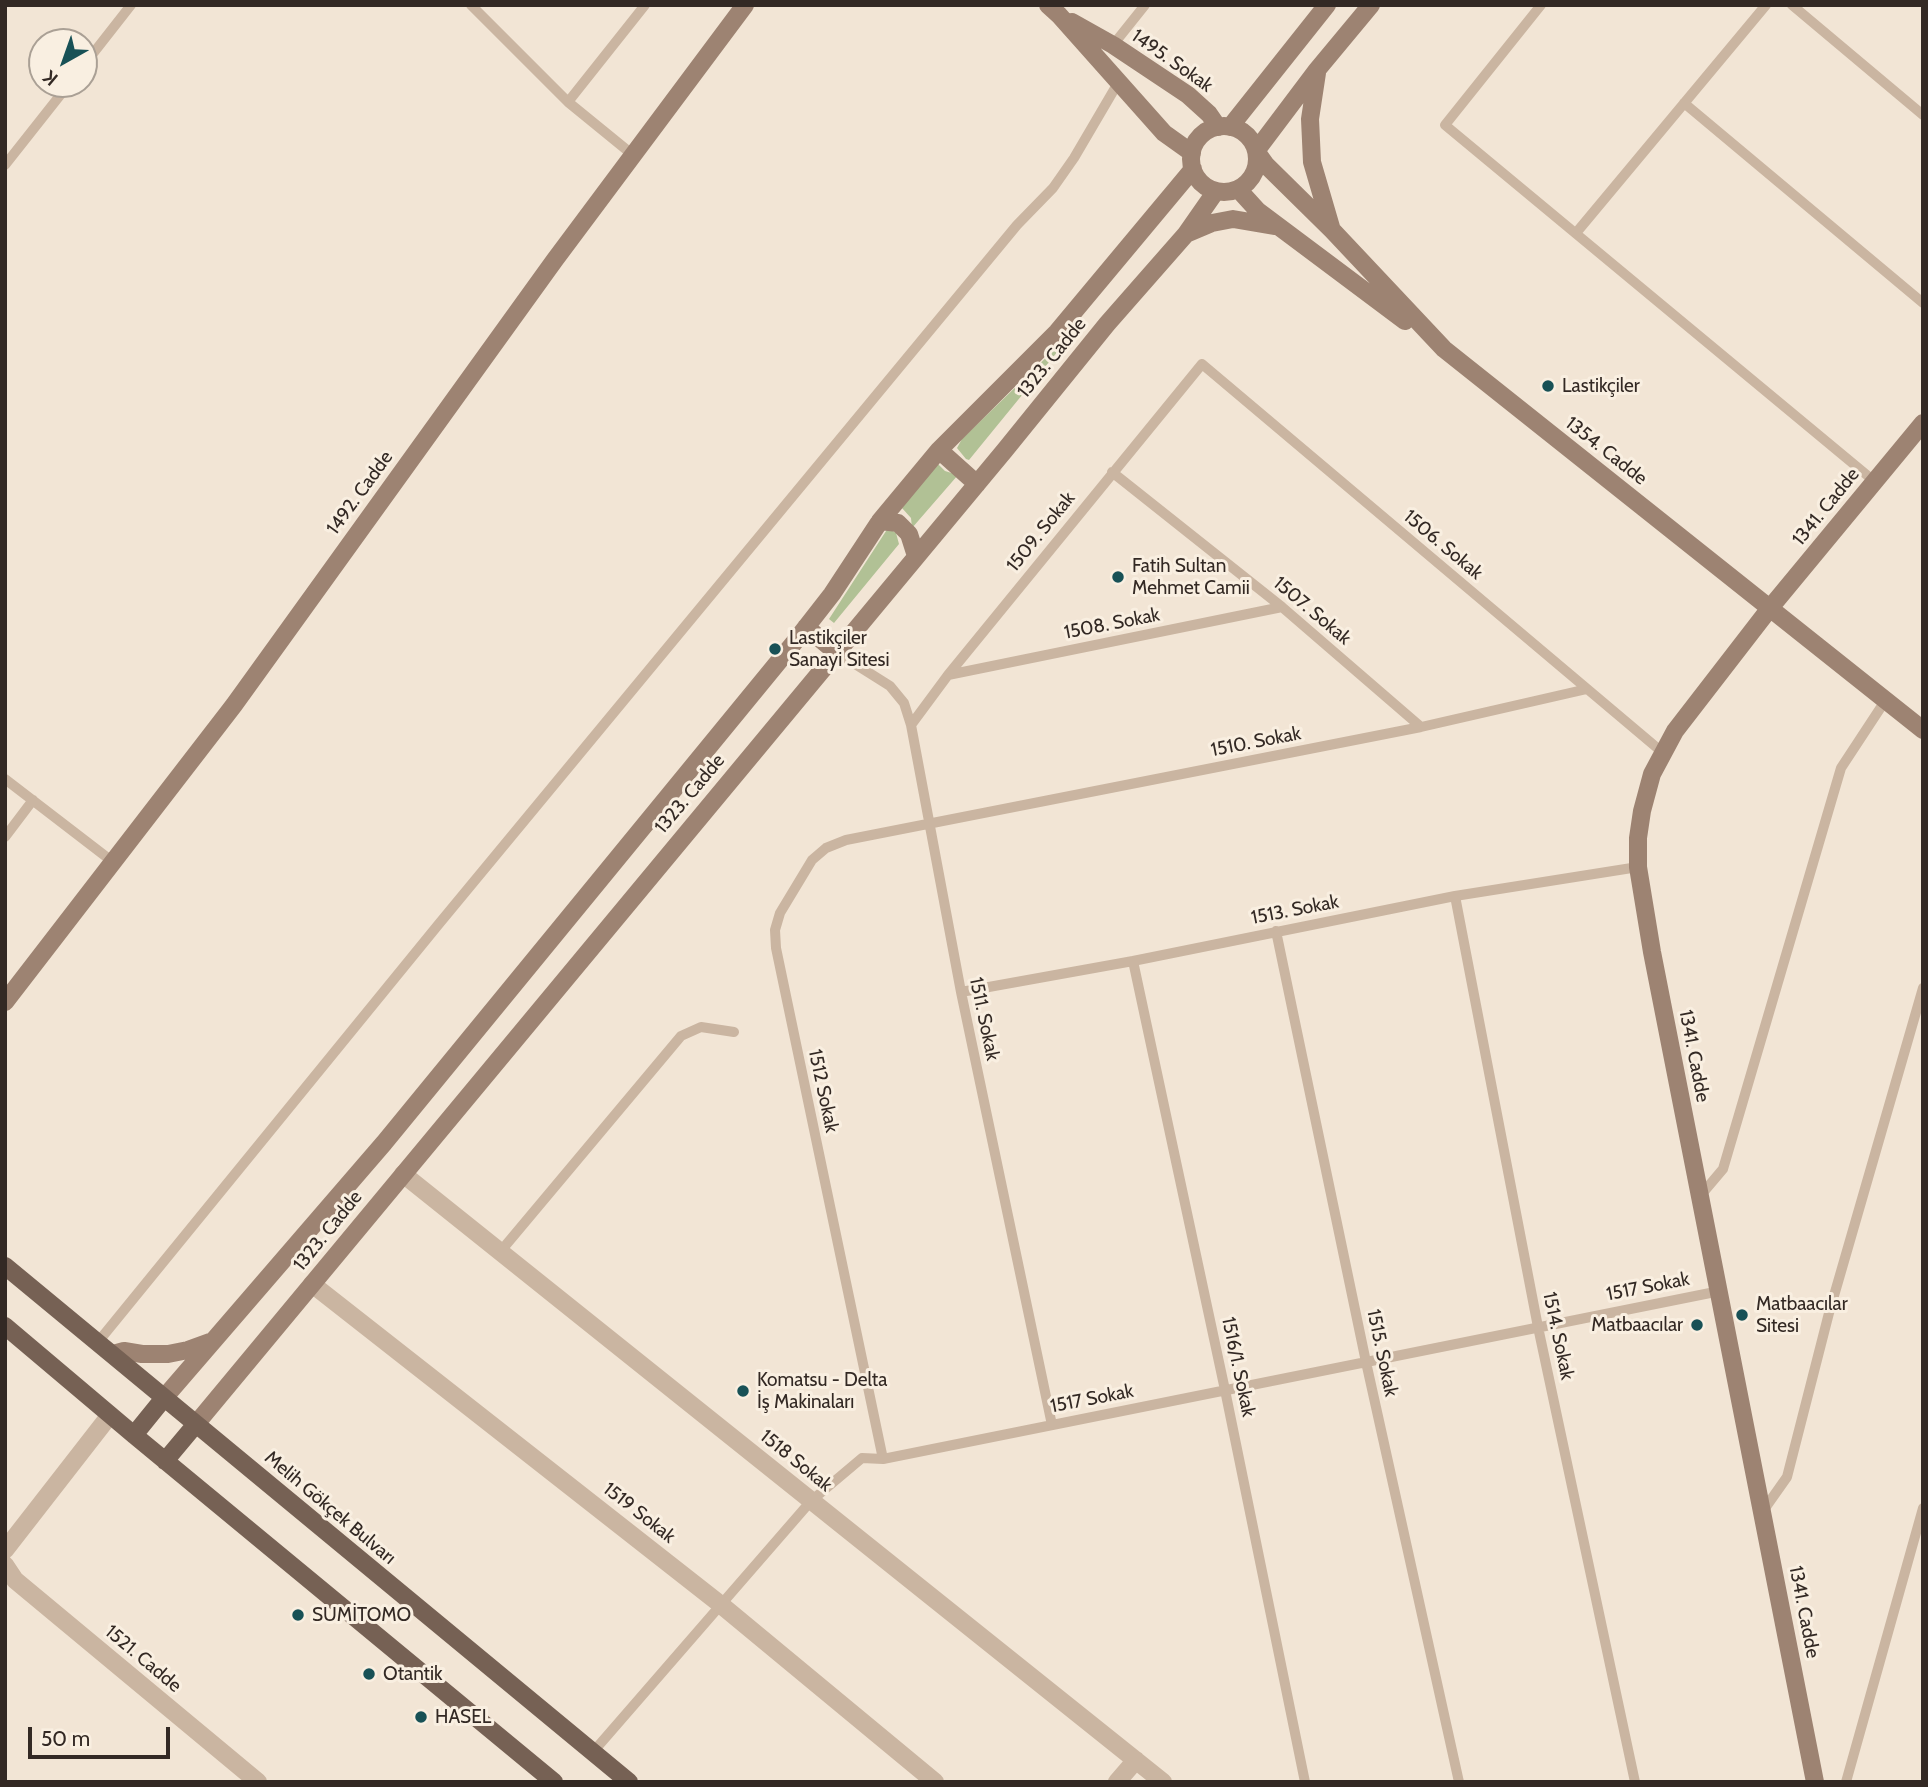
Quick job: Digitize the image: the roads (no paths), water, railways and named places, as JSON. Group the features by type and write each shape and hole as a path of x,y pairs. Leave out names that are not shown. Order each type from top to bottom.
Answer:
{"main road":[{"name":"1492. Cadde","path":"5,1002 234,705 554,261 745,5"},
{"path":"1224,127 1327,5"},
{"path":"1256,151 1317,70 1371,5"},
{"name":"1495. Sokak","path":"1054,10 1188,95 1224,127"},
{"name":"1495. Sokak","path":"1054,10 1164,133 1193,161"},
{"path":"1317,70 1310,119 1312,162 1332,230"},
{"path":"134,1435 384,1143 806,627 832,594 880,521 939,450 1057,332 1193,161 1198,139 1207,131 1224,127 1242,131 1251,140 1256,151 1254,173 1245,185 1227,192 1206,186 1198,178 1193,161"},
{"name":"1354. Cadde","path":"1256,151 1266,165 1332,230 1444,349 1923,730"},
{"path":"1238,189 1258,211 1444,349"},
{"name":"1323. Cadde","path":"196,1424 1107,324 1186,234 1216,191"},
{"path":"1186,234 1212,223 1233,219 1279,227"},
{"name":"1341. Cadde","path":"1815,1782 1655,966 1638,867 1642,811 1652,774 1675,731 1770,608 1923,423"},
{"path":"939,450 977,484"},
{"path":"880,521 898,523 909,534 916,556"},
{"path":"806,627 836,652"},
{"name":"Melih Gökçek Bulvarı","path":"5,1266 629,1782"},
{"path":"5,1326 554,1782"},
{"path":"113,1354 124,1351 168,1354 213,1341"},
{"path":"165,1461 196,1424"}],"street":[{"name":"1518 Sokak","path":"403,1174 1163,1782"},
{"name":"1519 Sokak","path":"312,1284 720,1604 935,1782"},
{"path":"5,1550 110,1415"},
{"name":"1521. Cadde","path":"5,1565 15,1580 258,1782"},
{"path":"1117,1782 1136,1760"}],"lane":[{"path":"98,47 131,5"},
{"path":"471,5 568,102 633,155"},
{"path":"568,102 645,5"},
{"path":"1113,46 1146,5"},
{"path":"1541,5 1445,125 1874,481"},
{"path":"1576,233 1766,5"},
{"path":"1792,5 1923,115"},
{"path":"99,1342 438,925 966,286 1017,225 1053,188 1118,83"},
{"path":"5,165 58,98"},
{"path":"1684,103 1923,303"},
{"name":"1509. Sokak","path":"911,725 948,675 1202,364"},
{"name":"1506. Sokak","path":"1202,364 1662,752"},
{"name":"1507. Sokak","path":"1112,472 1282,607 1421,727"},
{"name":"1508. Sokak","path":"948,675 1282,607"},
{"name":"1511. Sokak","path":"836,652 890,687 904,704 911,725 961,992 1052,1425"},
{"name":"1510. Sokak","path":"930,824 1421,727 1587,689"},
{"path":"1701,1195 1723,1169 1842,768 1885,701"},
{"path":"5,779 113,862"},
{"path":"5,837 33,800"},
{"name":"1512 Sokak","path":"883,1459 776,948 775,930 780,913 798,882 812,860 826,848 846,840 930,824"},
{"name":"1513. Sokak","path":"961,992 1133,961 1454,896 1638,867"},
{"name":"1514. Sokak","path":"1454,896 1538,1327 1634,1782"},
{"name":"1515. Sokak","path":"1276,931 1366,1362 1459,1782"},
{"name":"1516/1. Sokak","path":"1133,961 1305,1782"},
{"path":"1763,1511 1787,1477 1829,1313 1923,988"},
{"path":"500,1252 681,1036 701,1027 734,1032"},
{"name":"1517 Sokak","path":"593,1752 811,1500 862,1458 883,1459 1720,1291"},
{"path":"1846,1782 1923,1508"}],"place":[{"name":"Lastikçiler","path":"1548,386"},
{"name":"Fatih Sultan Mehmet Camii","path":"1118,577"},
{"name":"Lastikçiler Sanayi Sitesi","path":"775,649"},
{"name":"Matbaacılar Sitesi","path":"1742,1315"},
{"name":"Matbaacılar","path":"1697,1325"},
{"name":"Komatsu - Delta İş Makinaları","path":"743,1391"},
{"name":"SUMİTOMO","path":"298,1615"},
{"name":"Otantik","path":"369,1674"},
{"name":"HASEL","path":"421,1717"}]}
